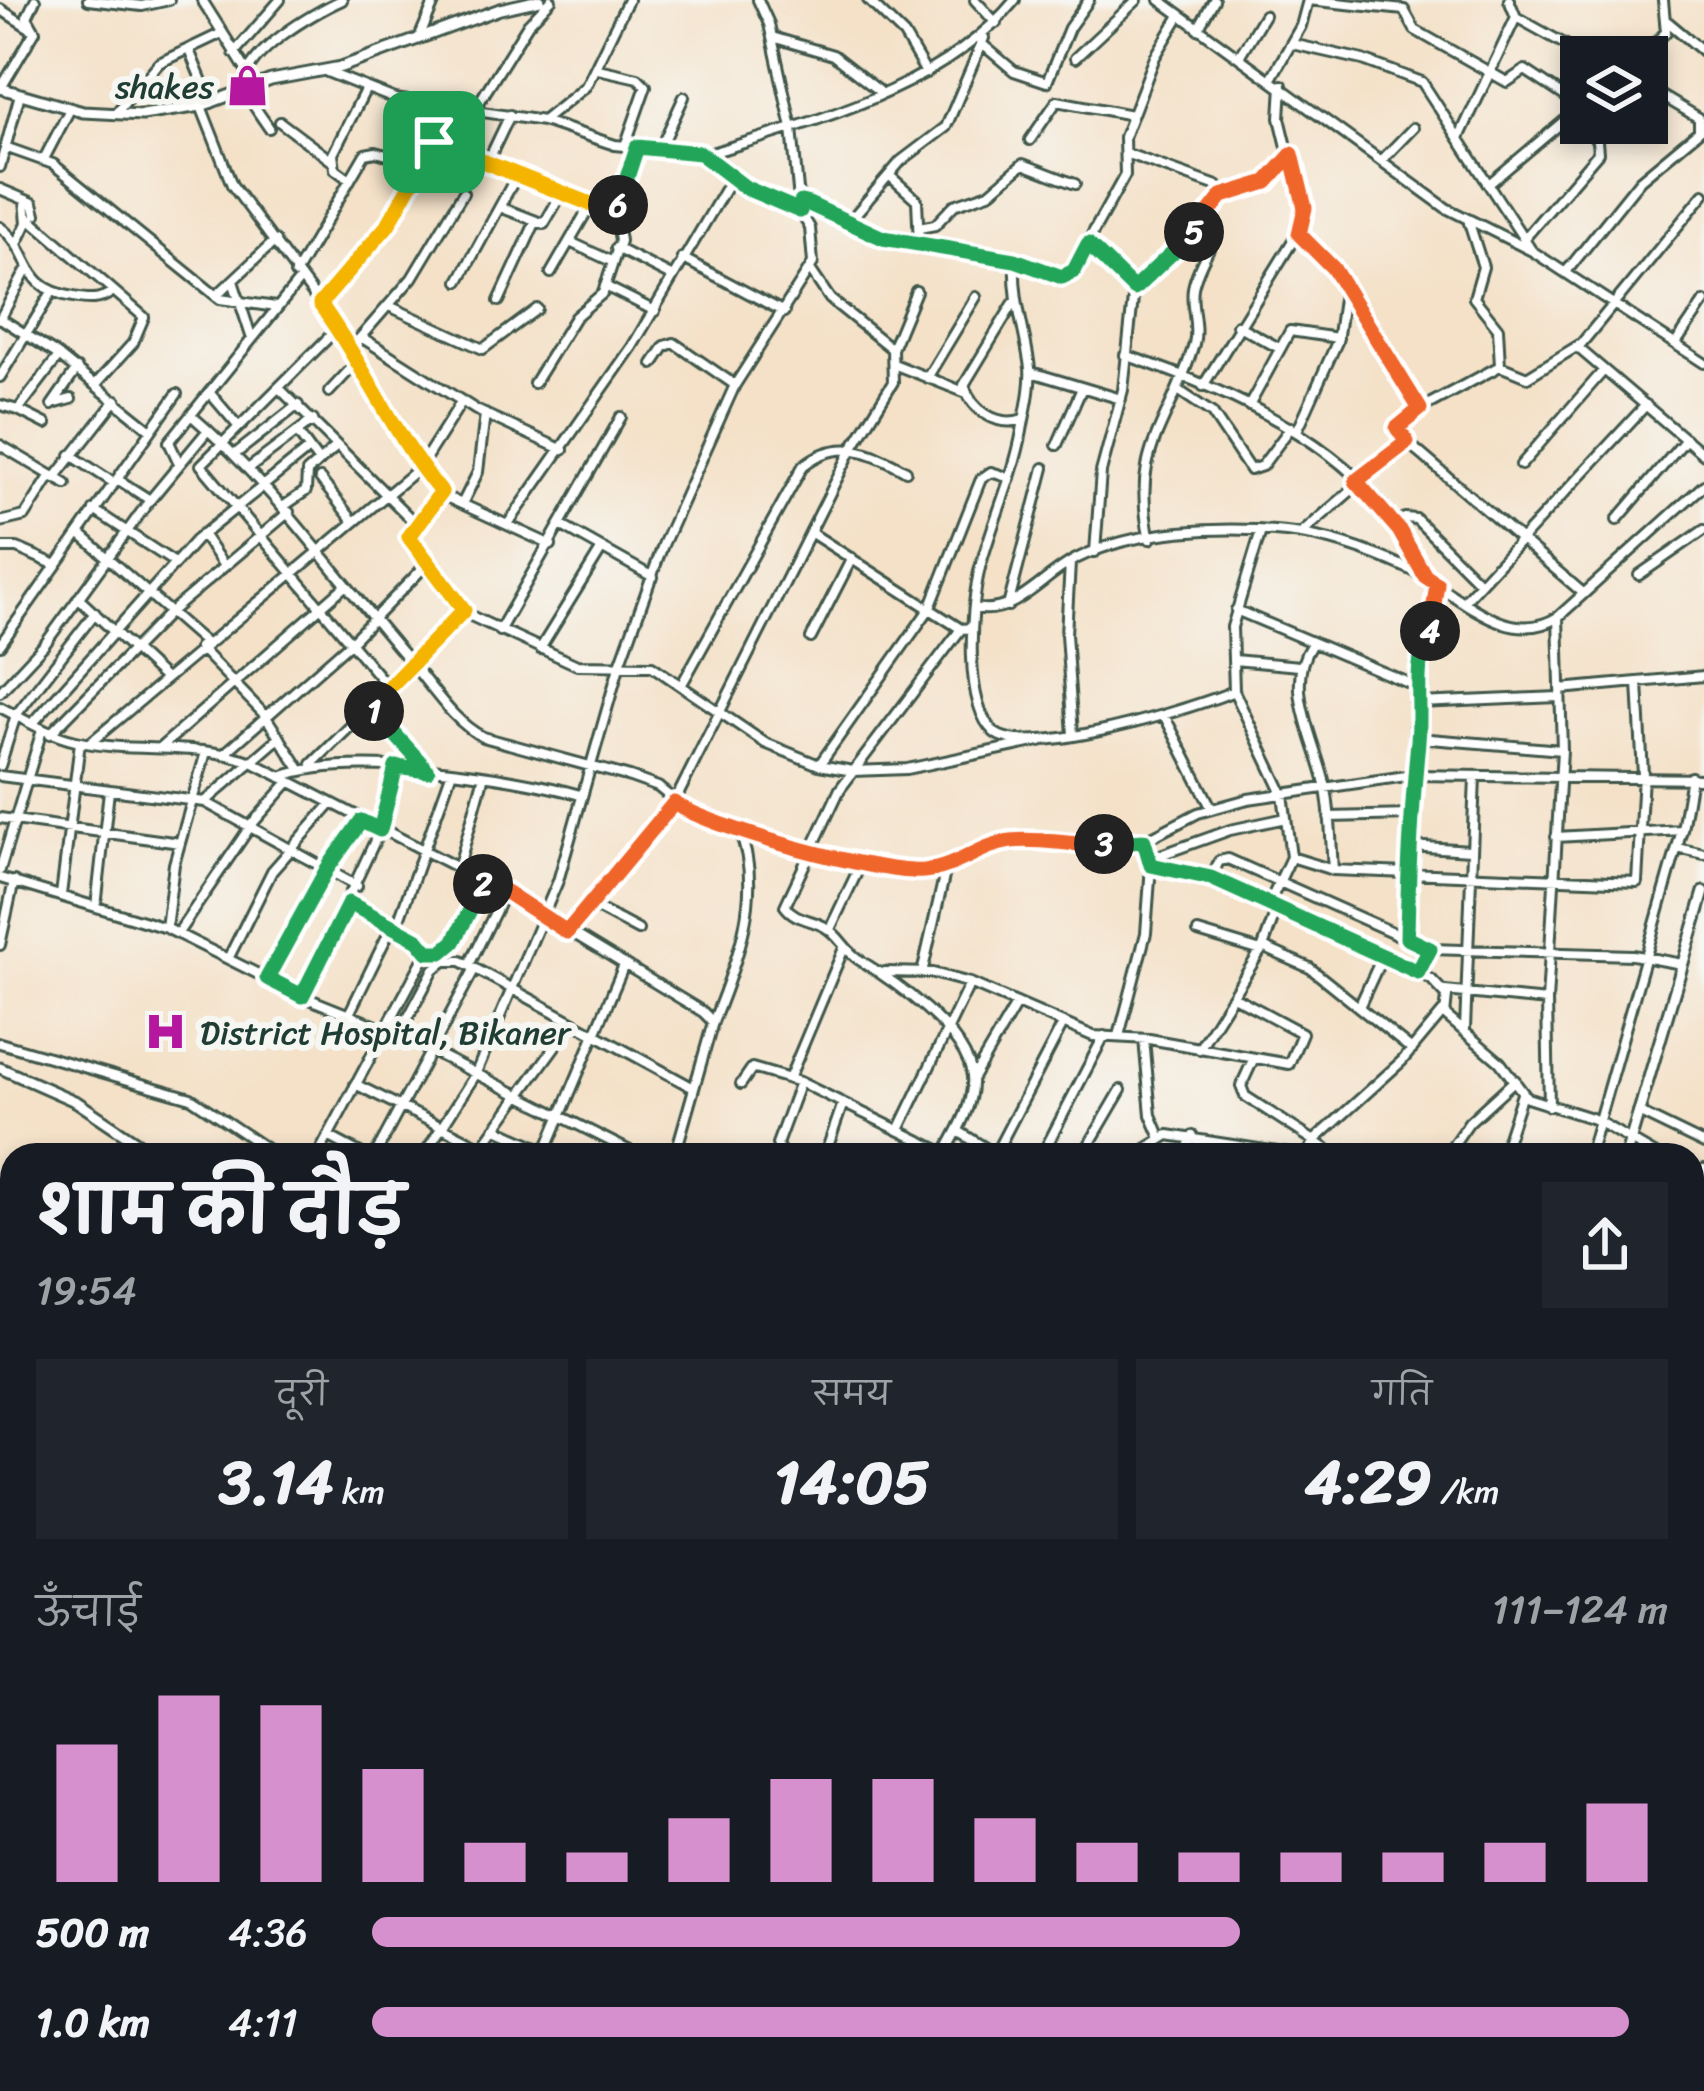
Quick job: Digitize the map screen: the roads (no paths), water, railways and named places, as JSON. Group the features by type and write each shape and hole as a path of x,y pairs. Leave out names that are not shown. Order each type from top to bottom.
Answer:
{"street":[{"path":"34,31 27,17 35,0"},
{"path":"88,0 142,6 169,0"},
{"path":"202,0 248,73"},
{"path":"234,53 280,0"},
{"path":"418,39 435,2 422,0"},
{"path":"34,31 0,88 70,109 115,114 207,105 245,89 324,70 540,0"},
{"path":"475,109 529,24 551,0"},
{"path":"543,121 578,94 598,69 628,0"},
{"path":"432,1143 475,1075 514,989 543,916 619,667 652,577 735,385 811,270 814,247 801,207 792,128 766,11 758,0"},
{"path":"766,11 772,0"},
{"path":"868,0 904,35 926,73"},
{"path":"976,0 996,23"},
{"path":"848,224 890,176 951,120 983,40 1015,0"},
{"path":"983,40 1014,71 1048,82 1069,28 1089,0"},
{"path":"1075,58 1137,0"},
{"path":"1160,0 1468,221 1532,251 1704,363"},
{"path":"1198,29 1214,0"},
{"path":"1272,77 1292,44 1308,0 1404,10 1415,30 1512,82 1521,71 1530,71 1560,90"},
{"path":"1509,0 1516,16 1560,41"},
{"path":"1662,36 1667,22 1663,0"},
{"path":"269,128 245,89 248,73 292,27 336,1"},
{"path":"0,10 34,31"},
{"path":"1240,55 1264,16"},
{"path":"1459,138 1479,104 1489,70 1516,16"},
{"path":"705,155 731,179 848,224 919,245 1015,260 1069,276 1125,175 1123,153 1132,115 1155,57 1179,17"},
{"path":"1667,22 1704,52"},
{"path":"115,114 159,64 222,33"},
{"path":"772,37 833,55 880,92"},
{"path":"324,70 395,99 543,121 625,146 705,155 792,128 926,73 983,40"},
{"path":"1292,44 1411,76 1429,89 1532,251"},
{"path":"189,50 225,172 352,347 420,467 442,495 550,545"},
{"path":"598,69 646,86 625,146"},
{"path":"1203,386 1237,325 1299,234 1305,208 1280,118 1282,85"},
{"path":"332,161 366,88"},
{"path":"0,167 20,94"},
{"path":"659,149 684,97"},
{"path":"1566,272 1640,180 1694,140 1702,122 1668,100"},
{"path":"1030,140 1057,101 1132,115"},
{"path":"320,304 388,225 455,106"},
{"path":"44,159 70,109"},
{"path":"487,163 510,115"},
{"path":"280,122 350,180"},
{"path":"1490,183 1560,123"},
{"path":"1382,161 1413,128"},
{"path":"434,142 591,204 615,208"},
{"path":"1524,239 1598,153 1598,144"},
{"path":"5,147 44,159 216,296 237,305 276,307"},
{"path":"534,383 575,317 605,286 621,234 615,208 637,147"},
{"path":"169,442 297,277 370,151 423,166"},
{"path":"1123,153 1216,186 1222,196"},
{"path":"1095,552 1101,472 1120,399 1134,289 1187,241 1222,196 1267,182 1292,154"},
{"path":"919,227 935,225 954,205 989,193 1023,164 1075,184"},
{"path":"459,281 518,175"},
{"path":"890,176 917,200 919,245"},
{"path":"508,524 655,311 731,179"},
{"path":"0,190 25,200 32,215 144,321 133,343 96,384"},
{"path":"352,347 389,306 463,193"},
{"path":"500,208 535,223 547,222 562,193"},
{"path":"1499,366 1527,377 1577,347 1704,194"},
{"path":"551,273 591,204"},
{"path":"18,242 32,215"},
{"path":"1468,221 1483,267 1474,298 1498,328 1499,366"},
{"path":"499,301 535,223"},
{"path":"0,227 18,242 26,271 52,292 97,299 112,292"},
{"path":"1299,234 1333,268 1420,409"},
{"path":"1150,538 1143,508 1144,459 1183,378 1196,337 1193,288 1215,237"},
{"path":"216,296 275,241"},
{"path":"570,242 611,261"},
{"path":"1088,244 1134,289"},
{"path":"616,248 673,277"},
{"path":"682,258 784,312"},
{"path":"972,1079 946,1031 884,972 844,948 830,929 796,916 785,906 853,771 966,629 975,608 979,573 1010,478 1031,372 1015,302 1015,260"},
{"path":"811,270 830,299 892,349"},
{"path":"26,271 0,318 77,369 152,428 169,442 178,461"},
{"path":"232,279 251,336"},
{"path":"605,286 655,311"},
{"path":"1178,390 1212,413 1250,470 1262,466 1294,429 1338,338 1344,290"},
{"path":"567,932 674,803 722,716 852,448 893,382 892,349 916,291"},
{"path":"0,377 52,292"},
{"path":"927,378 976,297"},
{"path":"965,392 968,376 1015,302"},
{"path":"1676,344 1704,302"},
{"path":"389,306 483,349 537,309"},
{"path":"1237,325 1279,348"},
{"path":"338,328 201,465 389,688"},
{"path":"1249,406 1289,331 1338,338"},
{"path":"362,337 485,414 563,450"},
{"path":"652,364 664,346 674,343 735,385"},
{"path":"1577,347 1704,454"},
{"path":"19,410 59,356"},
{"path":"1125,356 1294,429 1356,481 1397,527 1425,576"},
{"path":"328,392 359,360"},
{"path":"896,365 965,392 992,417 1012,423 1023,419"},
{"path":"1499,366 1420,409 1397,428 1407,442 1582,593"},
{"path":"71,399 52,405 77,369"},
{"path":"1521,465 1604,370"},
{"path":"1031,372 1120,399"},
{"path":"279,388 416,524"},
{"path":"1058,445 1082,388"},
{"path":"208,392 238,426"},
{"path":"0,645 177,394"},
{"path":"0,522 25,516 116,400"},
{"path":"61,895 67,826 85,742 420,467 462,401"},
{"path":"234,455 298,405"},
{"path":"1463,602 1646,405"},
{"path":"0,406 46,424"},
{"path":"463,504 478,472 485,414"},
{"path":"191,415 286,509 373,620 475,733 658,787 674,803 739,830 860,866 901,871 946,868 1007,842 1144,841 1212,809 1413,775 1704,779"},
{"path":"499,631 621,417"},
{"path":"248,469 313,421"},
{"path":"0,692 78,598 178,461 208,430"},
{"path":"266,430 278,446"},
{"path":"297,432 320,462"},
{"path":"1616,520 1686,440"},
{"path":"1300,534 1356,481 1407,442"},
{"path":"0,445 66,484"},
{"path":"337,446 305,476 306,490 261,536 169,614 46,732 26,782 0,874 178,933 347,1017 399,1035 613,1143"},
{"path":"33,723 202,534 309,448"},
{"path":"682,684 793,479 812,458 868,449 906,471"},
{"path":"71,455 150,500"},
{"path":"1008,607 1044,468"},
{"path":"819,765 930,608 981,479 991,472 1010,478"},
{"path":"320,479 353,522"},
{"path":"975,608 992,612 1008,607 1070,563 1095,552 1197,530 1261,531 1300,534 1425,576 1463,602 1517,627 1544,626 1680,512 1704,484"},
{"path":"442,495 409,537 464,610 577,665 652,666 776,749 819,765 853,771 907,769 1164,715 1234,691"},
{"path":"94,510 175,563"},
{"path":"1397,527 1406,518 1416,519 1480,583"},
{"path":"562,526 652,577"},
{"path":"1640,575 1704,530"},
{"path":"1199,1049 1262,949 1279,882 1291,856 1283,794 1234,691 1236,610 1261,531"},
{"path":"79,532 201,645 264,714 300,770"},
{"path":"202,534 224,566"},
{"path":"813,534 966,629 991,729 1004,738 1044,740"},
{"path":"0,548 17,548 56,566"},
{"path":"540,649 601,550"},
{"path":"811,638 852,558"},
{"path":"1070,563 1066,634 1073,735"},
{"path":"224,754 350,643 426,565"},
{"path":"1407,938 1418,738 1417,660 1434,622 1437,584"},
{"path":"158,749 345,586"},
{"path":"78,598 163,677"},
{"path":"178,933 284,780 311,764 464,610"},
{"path":"1236,610 1418,687"},
{"path":"0,766 16,715 95,613"},
{"path":"1549,1106 1547,1001 1562,750 1558,617"},
{"path":"1311,645 1299,666 1304,709 1326,788 1333,870"},
{"path":"1234,660 1299,666"},
{"path":"1419,703 1704,676"},
{"path":"1291,856 1333,870 1637,882 1643,775 1638,683"},
{"path":"0,707 46,732 85,742 224,754 252,761 506,892 712,1022"},
{"path":"370,707 428,771"},
{"path":"1164,715 1212,809"},
{"path":"200,801 280,737"},
{"path":"1418,738 1562,750"},
{"path":"166,928 180,843 200,801 206,752"},
{"path":"311,764 396,767 547,785 580,795"},
{"path":"302,996 380,830 396,767"},
{"path":"347,1017 394,927 451,774"},
{"path":"0,776 200,801 252,824 357,886"},
{"path":"1465,1029 1474,777"},
{"path":"1592,1143 1682,830 1691,777"},
{"path":"458,869 483,779"},
{"path":"96,907 109,791"},
{"path":"229,957 290,847 331,804"},
{"path":"1329,817 1411,814"},
{"path":"0,818 180,843"},
{"path":"1150,862 1230,830 1286,818"},
{"path":"267,978 327,869 361,821"},
{"path":"678,1143 690,1086 730,980 750,890 752,860 739,830"},
{"path":"1556,837 1641,836 1682,830"},
{"path":"1118,1036 1146,933 1150,862 1144,841"},
{"path":"1409,846 1470,850"},
{"path":"1677,848 1704,854"},
{"path":"1211,878 1219,861 1228,859 1430,949 1645,956 1682,964"},
{"path":"1150,862 1211,878 1418,972 1445,991 1469,998 1547,1001"},
{"path":"830,929 860,866"},
{"path":"922,973 946,868"},
{"path":"0,945 14,881"},
{"path":"349,903 428,952 449,948 484,881"},
{"path":"381,1143 431,1052 506,892"},
{"path":"1629,1143 1704,892"},
{"path":"590,905 638,930"},
{"path":"1198,932 1310,968 1412,1050"},
{"path":"781,1143 795,1081 844,948"},
{"path":"1418,972 1430,949"},
{"path":"324,1143 428,952"},
{"path":"1359,1007 1382,955"},
{"path":"399,1035 434,969 445,961 472,967 690,1086"},
{"path":"554,1143 624,965"},
{"path":"884,972 922,973 970,983 1063,1024 1104,1036 1286,1066 1301,1044 1302,1033 1232,996"},
{"path":"899,1130 970,983"},
{"path":"1314,1143 1412,1050 1443,1012 1445,991"},
{"path":"951,1143 972,1079 1017,1003"},
{"path":"1443,1012 1515,1080 1522,1094 1598,1121 1638,1143"},
{"path":"485,1143 572,1023"},
{"path":"1002,1143 1063,1024"},
{"path":"1048,1143 1104,1036"},
{"path":"1144,1039 1151,1115 1160,1136"},
{"path":"0,1043 190,1098 258,1143"},
{"path":"1253,1060 1241,1086 1245,1096 1321,1143"},
{"path":"0,1068 77,1102 138,1143"},
{"path":"741,1084 752,1069 795,1081 924,1143"},
{"path":"1456,1143 1515,1080"},
{"path":"355,1084 466,1143"},
{"path":"1090,1143 1121,1090"},
{"path":"1506,1143 1522,1094"},
{"path":"829,1143 843,1103"},
{"path":"1639,1112 1702,1143"},
{"path":"495,1128 529,1143"},
{"path":"958,1131 977,1143"},
{"path":"328,1136 341,1143"},
{"path":"1151,1143 1160,1136 1240,1143"},
{"path":"1190,1143 1193,1136"},
{"path":"1219,1143 1221,1139"}],"place":[{"name":"shakes","path":"248,86"},
{"name":"District Hospital, Bikaner","path":"166,1032"}]}
